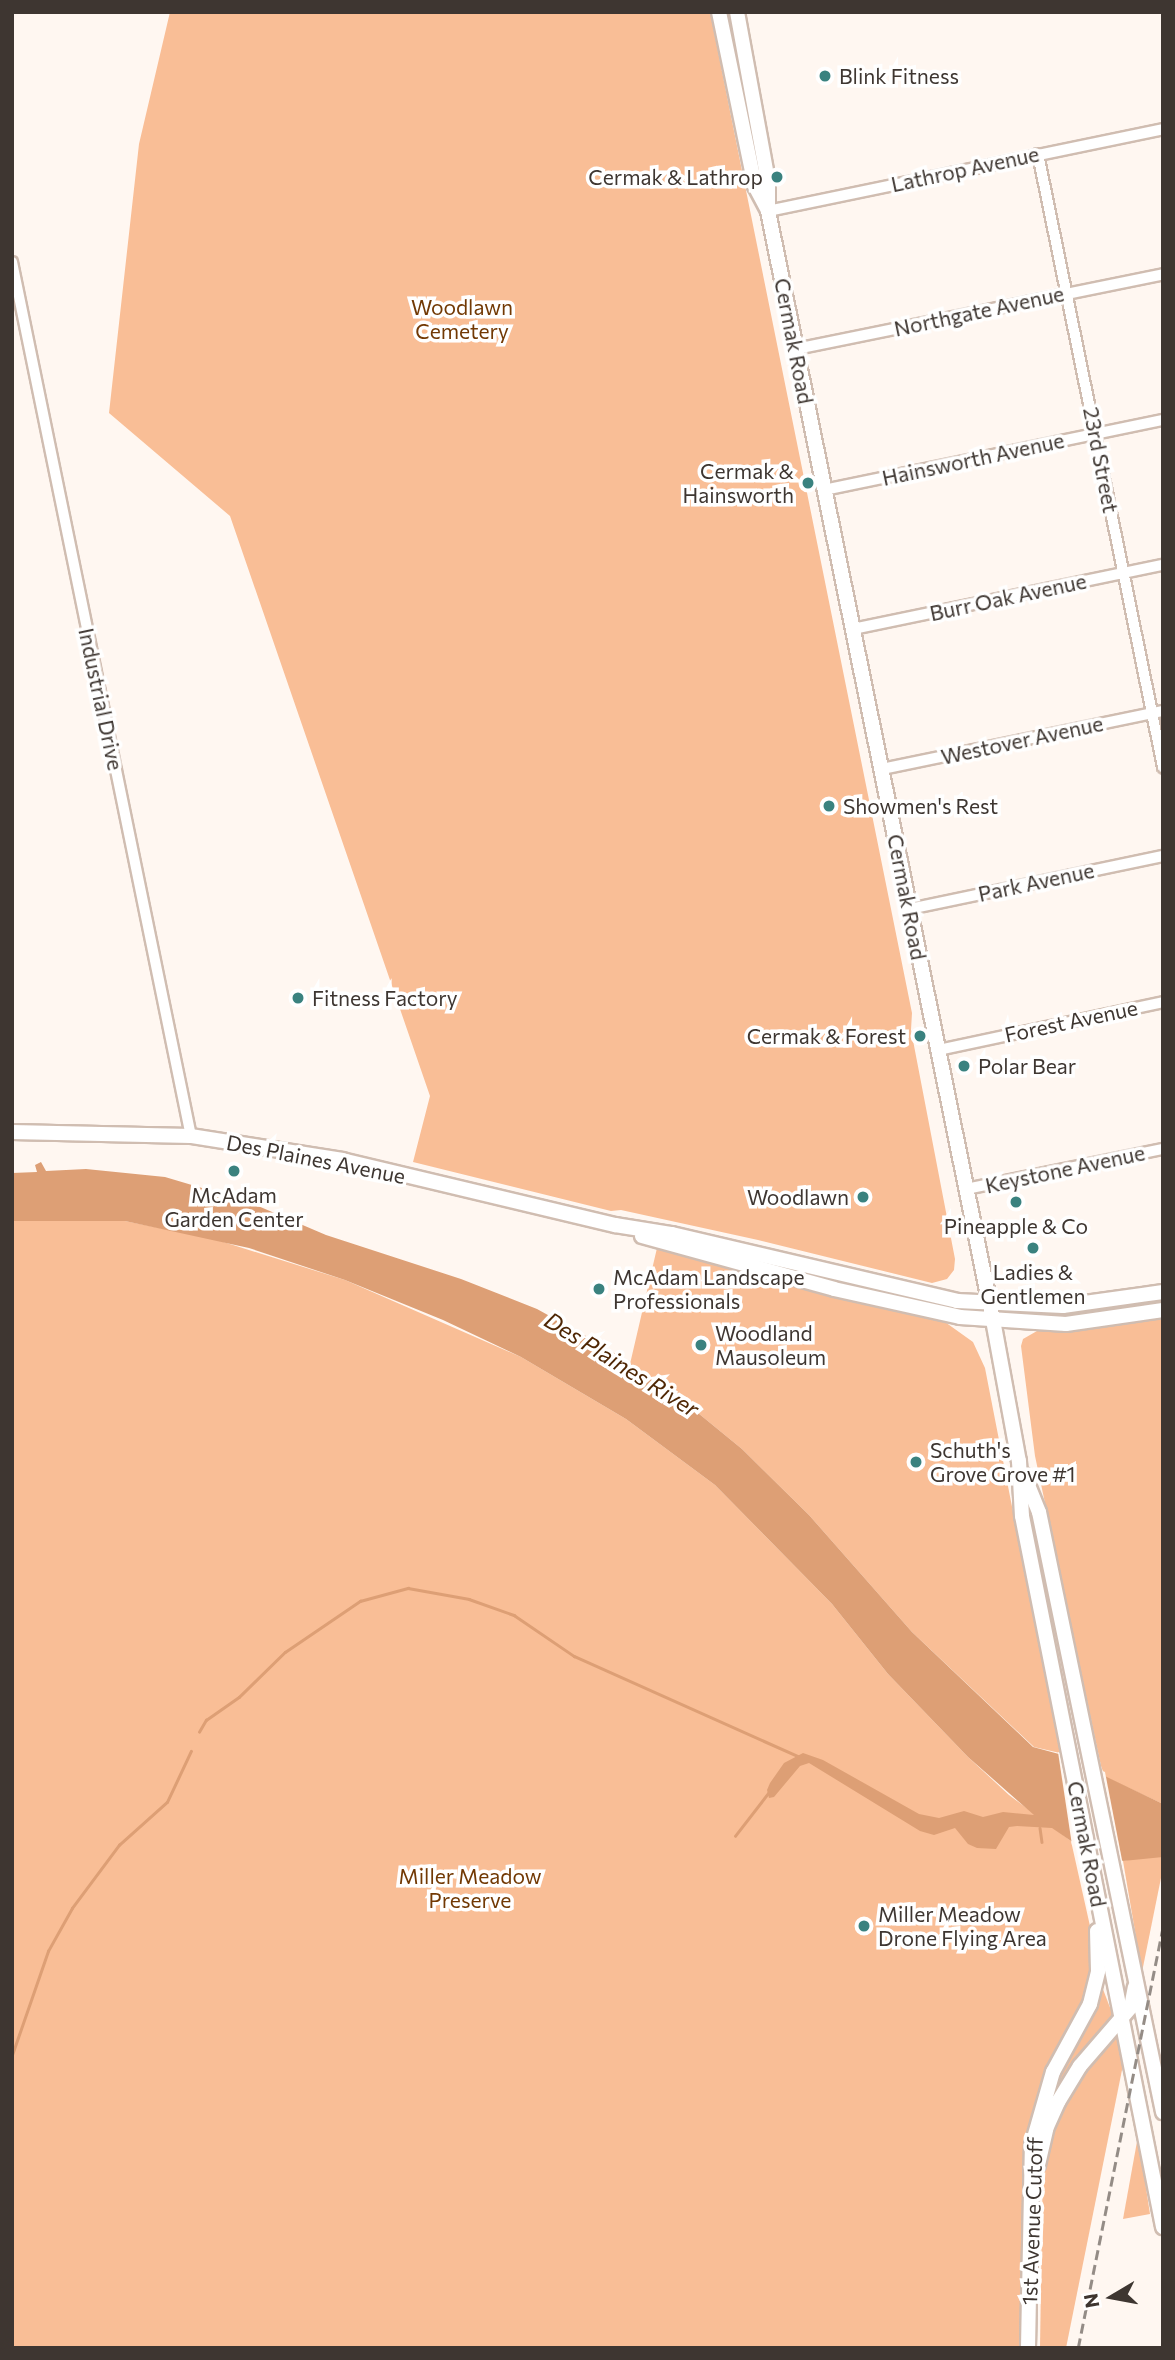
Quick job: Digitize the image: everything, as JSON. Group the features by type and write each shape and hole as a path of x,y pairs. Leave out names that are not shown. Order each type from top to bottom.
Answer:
{"main road":[{"name":"Cermak Road","path":"719,12 755,186 768,211"},
{"name":"Cermak Road","path":"737,12 768,181 768,211 993,1320 1019,1461 1022,1516 1163,2227"},
{"name":"Des Plaines Avenue","path":"12,1132 191,1136 342,1160 615,1225 672,1234 938,1297 989,1303 1063,1306 1163,1292"},
{"name":"Des Plaines Avenue","path":"615,1225 669,1245 936,1314 1066,1324 1163,1310"},
{"name":"Cermak Road","path":"1019,1461 1039,1512 1163,2112"},
{"name":"1st Avenue Cutoff","path":"1028,2348 1031,2146 1048,2083 1084,2018 1095,1988 1098,1971 1097,1898"},
{"name":"1st Avenue Cutoff","path":"1037,2348 1037,2177 1041,2148 1051,2117 1068,2085 1089,2055 1131,2007 1136,1975"}],"street":[{"name":"Lathrop Avenue","path":"768,211 1163,129"},
{"name":"23rd Street","path":"1038,154 1124,573 1157,712 1163,767"},
{"name":"Industrial Drive","path":"12,262 191,1136"},
{"name":"Northgate Avenue","path":"796,349 1163,274"},
{"name":"Hainsworth Avenue","path":"824,490 1163,420"},
{"name":"Burr Oak Avenue","path":"853,629 1163,565"},
{"name":"Westover Avenue","path":"882,769 1157,712"},
{"name":"Park Avenue","path":"909,909 1163,856"},
{"name":"Forest Avenue","path":"938,1050 1163,1002"},
{"name":"Keystone Avenue","path":"966,1189 1163,1149"}],"green space":[{"name":"Woodlawn Cemetery","path":"170,12 710,12 912,1013 911,1030 955,1259 954,1270 947,1279 932,1283 758,1240 621,1210 611,1211 413,1162 430,1096 230,516 109,413 139,144"},
{"name":"Miller Meadow Preserve","path":"12,1221 125,1221 214,1239 345,1280 521,1357 626,1419 715,1485 832,1604 888,1674 968,1757 1009,1795 1071,1841 1092,1935 1092,1986 1044,2086 1024,2348 12,2348"},
{"path":"657,1248 945,1322 973,1342 985,1368 1060,1753 1034,1747 912,1632 809,1515 742,1449 676,1395 630,1364"},
{"path":"1163,1316 1163,1804 1105,1777 1101,1766 1035,1456 1021,1346 1023,1339 1037,1331 1085,1329"},
{"path":"1147,1856 1163,1857 1163,1868 1142,1972 1123,1861"},
{"path":"1101,1984 1114,2018 1052,2105 1050,2089"},
{"path":"1117,2035 1123,2065 1066,2348 1040,2348 1043,2154 1047,2138 1075,2080"},
{"path":"1138,2136 1150,2214 1123,2219"}],"water":[{"name":"Des Plaines River","path":"41,1162 46,1171 86,1169 165,1177 249,1202 326,1235 461,1279 537,1309 604,1346 676,1395 742,1449 809,1515 912,1632 1033,1747 1059,1754 1163,1804 1163,1857 1123,1861 1071,1841 1052,1828 1017,1826 1009,1827 996,1849 977,1848 968,1844 955,1828 934,1835 920,1831 809,1763 800,1766 774,1797 769,1798 767,1790 770,1783 784,1763 803,1753 823,1760 919,1814 939,1818 964,1811 983,1817 1003,1812 1034,1815 968,1757 888,1674 832,1604 715,1485 626,1419 521,1357 443,1320 345,1280 249,1248 125,1221 12,1221 12,1173 37,1172 35,1165"}],"pier":[{"path":"1058,1752 1105,1772 1123,1865 1072,1845"}],"waterway":[{"path":"199,1732 206,1720 239,1697 285,1652 360,1601 408,1588 469,1599 514,1615 574,1656 798,1756"},
{"path":"12,2055 48,1951 72,1908 119,1845 167,1802 191,1751"},
{"path":"735,1836 769,1792"},
{"path":"1040,1828 1042,1842"}],"railway":[{"path":"1078,2348 1163,1925"}],"place":[{"name":"Blink Fitness","path":"825,76"},
{"name":"Cermak & Lathrop","path":"777,177"},
{"name":"Cermak & Hainsworth","path":"808,483"},
{"name":"Showmen's Rest","path":"829,806"},
{"name":"Fitness Factory","path":"298,998"},
{"name":"Cermak & Forest","path":"920,1036"},
{"name":"Polar Bear","path":"964,1066"},
{"name":"McAdam Garden Center","path":"234,1171"},
{"name":"Woodlawn","path":"863,1197"},
{"name":"Pineapple & Co","path":"1016,1202"},
{"name":"Ladies & Gentlemen","path":"1033,1248"},
{"name":"McAdam Landscape Professionals","path":"599,1289"},
{"name":"Woodland Mausoleum","path":"701,1345"},
{"name":"Schuth's Grove Grove #1","path":"916,1462"},
{"name":"Miller Meadow Drone Flying Area","path":"864,1926"}]}
